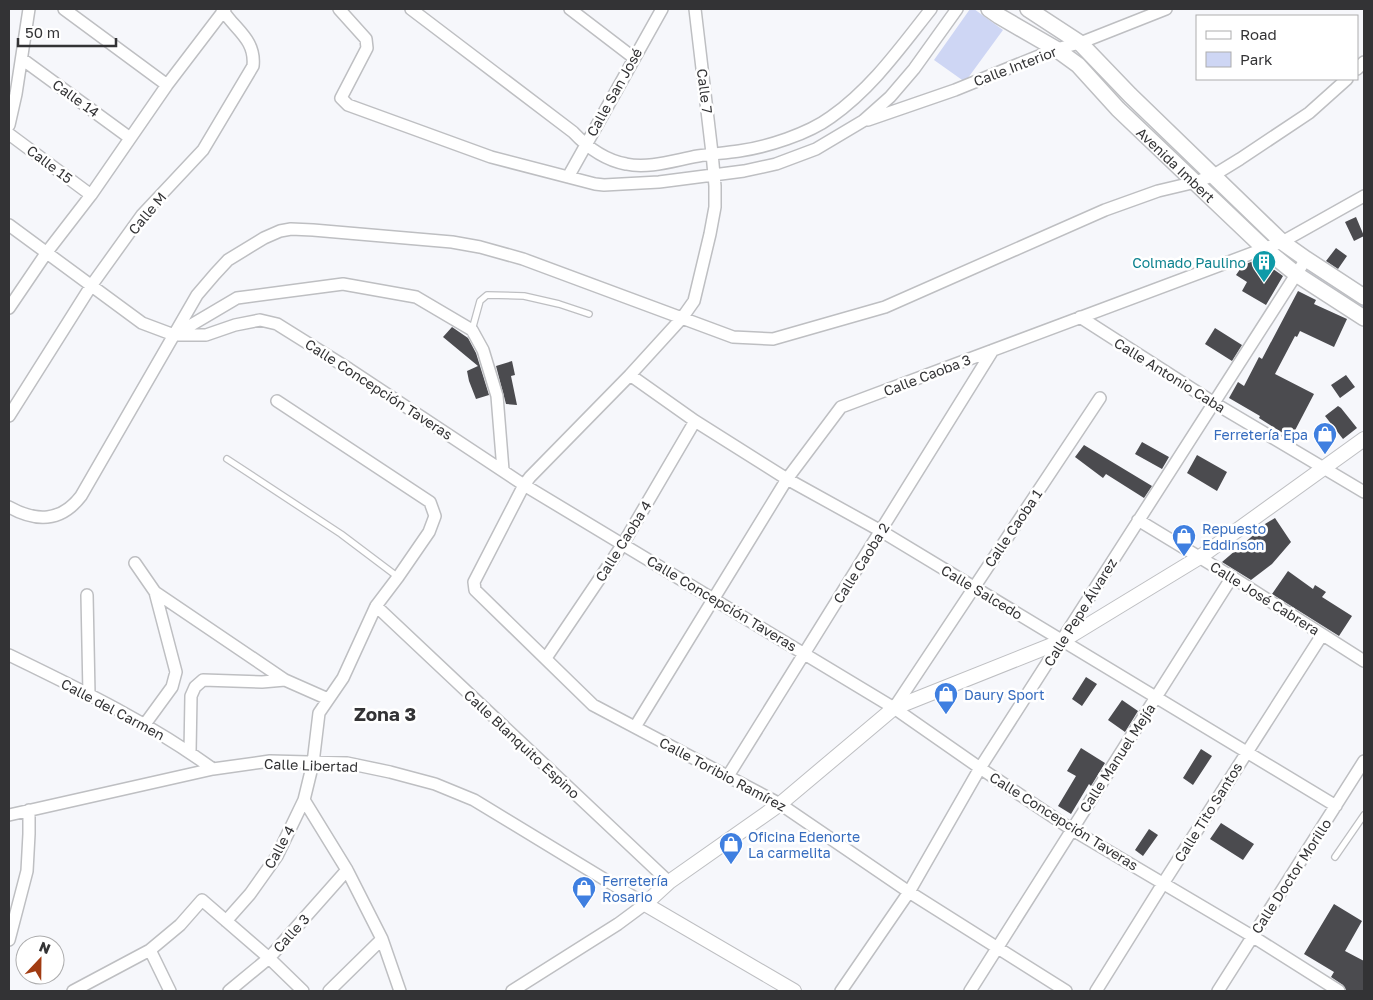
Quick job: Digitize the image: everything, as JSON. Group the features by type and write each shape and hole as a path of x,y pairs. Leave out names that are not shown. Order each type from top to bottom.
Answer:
{"main road":[{"name":"Avenida Imbert","path":"989,9 1056,49 1078,65 1118,109 1264,248 1296,274 1364,318"},
{"name":"Avenida Imbert","path":"1028,9 1080,43 1130,95 1282,242 1364,297"}],"street":[{"path":"9,125 16,94 29,9"},
{"path":"64,9 167,85"},
{"path":"9,308 47,252 91,195 221,9"},
{"name":"Calle M","path":"9,416 91,286 142,215 203,150 252,66 254,55 244,34 221,9"},
{"path":"338,9 366,39 367,48 343,90 341,98 348,105 491,157 604,185 660,182 744,171 776,164 816,149 863,122 890,97 914,68 957,9"},
{"path":"411,9 573,132 585,145 606,159 628,165 650,165 712,153 741,150 800,134 829,119 853,101 873,81 931,9"},
{"path":"570,9 634,58"},
{"name":"Calle San José","path":"568,177 662,9"},
{"name":"Calle 7","path":"474,586 474,582 524,485 616,387 630,375 682,318 694,301 705,259 715,207 712,153 694,9"},
{"name":"Calle Interior","path":"863,122 955,90 1056,49 1080,43 1166,9"},
{"name":"Calle 14","path":"22,59 130,138"},
{"path":"9,507 32,516 47,517 66,512 74,506 197,295 228,260 264,238 291,229 452,242 480,247 523,259 733,336 750,339 773,339 885,307 1105,210 1158,191 1196,182 1214,175 1309,113 1347,80"},
{"name":"Calle 15","path":"9,134 91,195"},
{"name":"Calle Caoba 3","path":"635,727 787,479 841,407 1282,242 1364,196"},
{"name":"Calle Concepción Taveras","path":"9,225 142,323 174,335 206,335 235,325 260,320 277,324 349,369 524,485 894,708 1072,829 1164,882 1339,991"},
{"name":"Calle Pepe Álvarez","path":"841,991 909,892 980,768 1306,259"},
{"path":"174,335 237,298 343,284 416,297 472,330 483,350 497,396 503,470"},
{"name":"Calle Antonio Caba","path":"1080,317 1214,403 1364,492"},
{"name":"Calle Caoba 2","path":"728,776 994,350"},
{"name":"Calle Salcedo","path":"630,375 695,421 787,479 881,531 1336,806"},
{"name":"Calle Caoba 1","path":"894,708 1100,398"},
{"name":"Calle 4","path":"226,921 250,894 277,856 304,800 313,763 319,713 343,678 376,606 429,532 435,516 430,502 277,401"},
{"name":"Calle Caoba 4","path":"546,658 623,544 695,421"},
{"path":"512,991 618,924 645,904 669,882 780,804 894,708 1062,641 1200,557 1364,438"},
{"name":"Calle José Cabrera","path":"1138,520 1232,576 1364,661"},
{"path":"135,563 155,592 176,672 172,687 145,724"},
{"name":"Calle Manuel Mejía","path":"970,991 1232,576"},
{"name":"Calle Toribio Ramírez","path":"474,586 475,590 593,705 780,804 909,892 1066,991"},
{"path":"155,592 285,680 328,699"},
{"path":"87,595 89,694"},
{"name":"Calle Blanquito Espino","path":"376,606 669,882"},
{"name":"Calle Tito Santos","path":"1096,991 1322,634"},
{"name":"Calle del Carmen","path":"9,655 145,724 214,769"},
{"path":"190,752 191,696 195,687 203,680 262,682 285,680"},
{"name":"Calle Libertad","path":"9,815 214,769 270,761 347,763 435,784 474,800 645,904"},
{"name":"Calle Doctor Morillo","path":"1218,991 1364,761"},
{"path":"304,800 347,870 382,939 400,991"},
{"path":"9,940 27,870 29,810"},
{"name":"Calle 3","path":"229,991 270,958 347,870"},
{"path":"73,991 150,950 180,926 202,900 270,958 303,991"},
{"path":"645,904 794,991"},
{"path":"329,991 382,939"},
{"path":"150,950 170,991"}],"lane":[{"path":"472,330 480,302 487,295 524,296 559,304 589,314"},
{"path":"227,459 341,534 398,577"},
{"path":"1335,857 1364,815"}],"green space":[{"path":"970,9 974,9 1003,30 965,82 934,60"},
{"path":"1307,264 1364,302 1364,314 1301,274"}],"building":[{"path":"1356,217 1364,236 1354,241 1345,222"},
{"path":"1336,248 1347,256 1338,269 1326,261"},
{"name":"Colmado Paulino","path":"1259,259 1283,276 1266,305 1242,291 1247,282 1236,275 1243,265"},
{"path":"1298,291 1316,300 1314,304 1347,319 1334,347 1300,331 1297,337 1295,336 1275,374 1314,394 1291,438 1259,418 1260,416 1229,398 1238,382 1244,386 1259,357 1262,359"},
{"path":"452,327 468,338 476,353 489,395 476,399 467,371 478,366 443,337"},
{"path":"1215,328 1242,345 1232,361 1205,344"},
{"path":"512,361 515,375 511,376 517,405 506,404 496,366"},
{"path":"1346,375 1355,387 1340,398 1331,385"},
{"path":"1338,406 1357,428 1343,439 1325,416"},
{"path":"1142,442 1169,457 1162,469 1135,454"},
{"path":"1084,445 1152,486 1144,498 1106,474 1103,478 1075,457"},
{"path":"1197,455 1227,472 1217,491 1187,473"},
{"path":"1275,518 1291,542 1272,564 1251,580 1222,562 1257,532 1255,530"},
{"path":"1288,571 1313,589 1315,585 1326,592 1322,597 1352,616 1339,636 1272,594"},
{"path":"1086,677 1097,684 1082,706 1072,699"},
{"path":"1122,700 1138,711 1125,732 1108,720"},
{"path":"1081,748 1105,763 1091,786 1089,784 1071,814 1058,806 1076,776 1067,771"},
{"path":"1201,749 1212,756 1193,785 1183,778"},
{"path":"1221,823 1254,844 1243,860 1210,839"},
{"path":"1149,829 1158,835 1143,856 1135,850"},
{"path":"1334,904 1362,921 1345,951 1364,961 1364,991 1346,990 1343,985 1331,977 1334,972 1304,954"}],"place":[{"name":"Colmado Paulino","path":"1264,283"},
{"name":"Ferretería Epa","path":"1325,455"},
{"name":"Repuesto Eddinson","path":"1184,557"},
{"name":"Daury Sport","path":"946,715"},
{"name":"Oficina Edenorte La carmelita","path":"731,865"},
{"name":"Ferretería Rosario","path":"584,909"}],"district":[{"name":"Zona 3","path":"385,713"}]}
